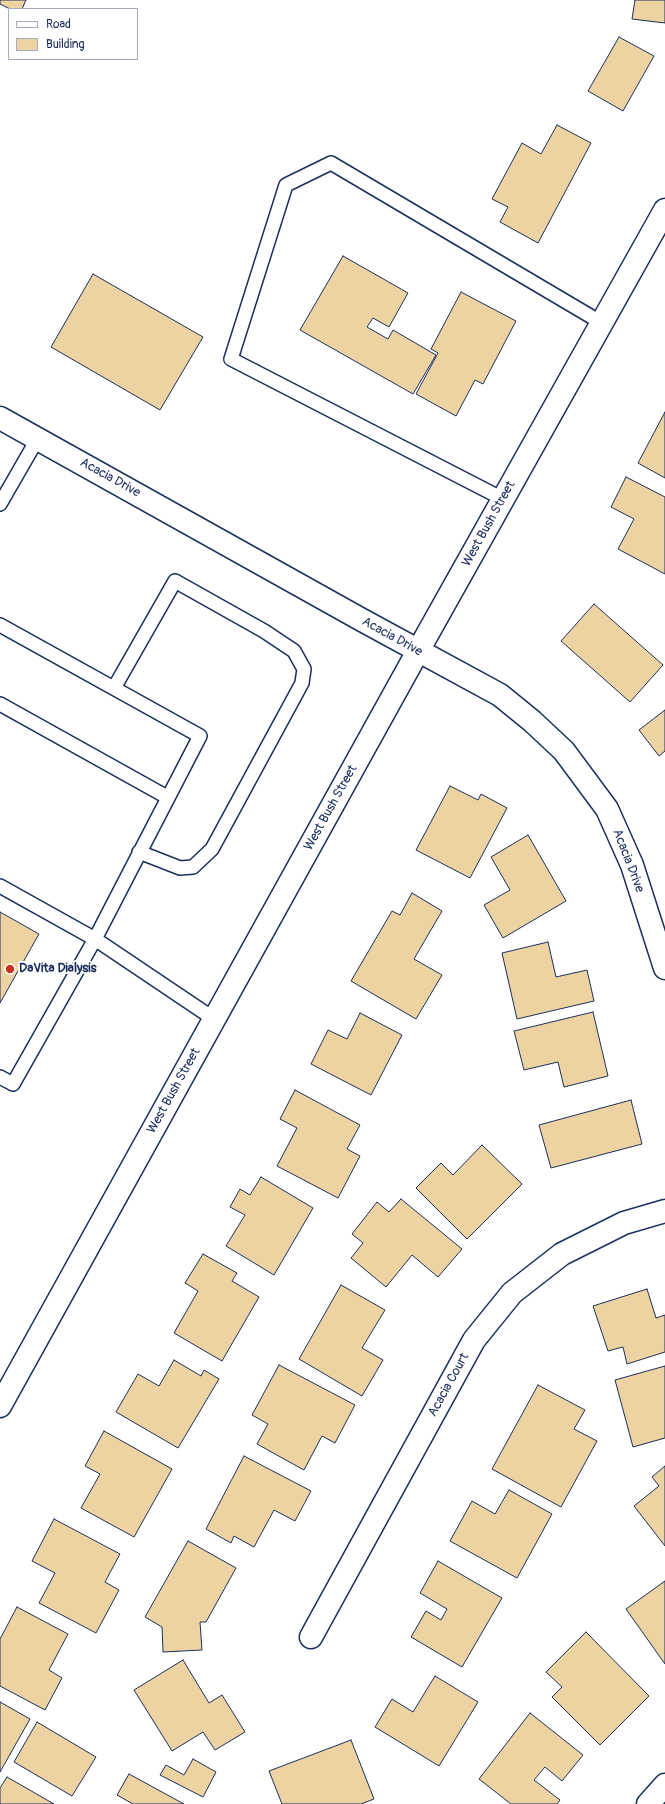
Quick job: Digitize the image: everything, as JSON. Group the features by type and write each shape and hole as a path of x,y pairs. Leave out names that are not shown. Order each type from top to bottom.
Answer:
{"street":[{"name":"West Bush Street","path":"0,1406 418,651 665,210"},
{"name":"Acacia Drive","path":"0,418 418,651 500,694 564,751 608,809 632,865 665,968"},
{"name":"Acacia Court","path":"311,1637 474,1340 512,1293 562,1254 624,1223 665,1211"},
{"path":"648,1804 665,1785"}],"lane":[{"path":"503,499 231,359 286,185 331,163 602,323"},
{"path":"0,504 38,438"},
{"path":"114,688 175,581 264,631 294,650 304,669 302,683 212,849 193,867 180,868 139,852"},
{"path":"0,625 200,736 167,797 95,939 13,1084 0,1077"},
{"path":"0,704 167,797"},
{"path":"0,886 95,939 214,1019"}],"building":[{"path":"0,0 26,0 22,8 8,8 0,4"},
{"path":"635,0 665,0 665,23 632,19"},
{"path":"619,37 654,56 623,111 588,91"},
{"path":"557,125 591,143 538,243 500,222 508,207 492,199 522,143 541,154"},
{"path":"343,256 408,293 389,327 373,318 367,327 388,339 393,330 436,355 413,394 300,330"},
{"path":"93,274 203,337 160,410 51,347"},
{"path":"461,292 516,321 483,384 475,380 456,416 416,394 438,353 431,349"},
{"path":"665,412 665,478 638,463"},
{"path":"626,477 665,497 665,574 618,549 634,519 611,507"},
{"path":"594,604 663,665 630,702 561,641"},
{"path":"665,710 665,751 659,756 639,730"},
{"path":"450,786 478,800 481,794 507,808 470,878 416,850"},
{"path":"528,835 566,901 503,938 484,905 510,890 491,857"},
{"path":"412,893 442,911 414,959 442,975 416,1019 351,981 392,911 400,915"},
{"name":"DaVita Dialysis","path":"0,912 39,934 0,1003"},
{"path":"548,942 556,977 587,970 594,1001 517,1019 502,953"},
{"path":"593,1012 608,1076 564,1087 558,1062 524,1070 514,1031"},
{"path":"360,1013 402,1035 371,1095 311,1064 328,1030 347,1039"},
{"path":"295,1090 360,1125 347,1149 360,1156 338,1198 277,1166 297,1128 280,1119"},
{"path":"631,1100 642,1144 551,1168 539,1125"},
{"path":"482,1145 522,1184 467,1239 416,1188 441,1163 453,1175"},
{"path":"261,1177 313,1208 274,1275 226,1246 245,1215 230,1207 240,1189 250,1195"},
{"path":"401,1199 462,1249 438,1277 412,1255 386,1287 351,1258 363,1243 352,1234 377,1202 389,1212"},
{"path":"203,1254 237,1273 232,1281 259,1297 222,1361 174,1333 198,1291 185,1283"},
{"path":"341,1285 385,1310 362,1348 383,1360 362,1396 299,1359"},
{"path":"647,1289 656,1318 665,1315 665,1352 627,1364 623,1347 608,1351 593,1306"},
{"path":"174,1360 201,1376 204,1370 219,1379 178,1448 116,1412 138,1374 159,1386"},
{"path":"279,1365 355,1405 335,1443 322,1436 304,1470 257,1444 268,1424 252,1415"},
{"path":"665,1366 665,1438 633,1447 615,1380"},
{"path":"538,1385 585,1410 574,1429 597,1441 561,1507 492,1469"},
{"path":"104,1431 172,1469 134,1537 81,1508 100,1474 85,1466"},
{"path":"244,1456 311,1491 295,1521 274,1510 254,1547 234,1536 231,1543 206,1529"},
{"path":"665,1466 665,1546 634,1506 659,1486 652,1477"},
{"path":"509,1490 552,1514 517,1578 450,1541 472,1501 495,1514"},
{"path":"54,1519 120,1554 105,1582 119,1590 96,1633 39,1603 55,1573 32,1561"},
{"path":"188,1541 236,1568 206,1622 200,1622 202,1650 163,1652 162,1627 145,1617"},
{"path":"438,1561 502,1598 462,1667 411,1637 426,1611 441,1620 447,1609 420,1593"},
{"path":"665,1581 665,1664 626,1609"},
{"path":"17,1607 68,1634 49,1670 62,1678 45,1710 0,1686 0,1639"},
{"path":"586,1632 649,1696 600,1745 552,1697 562,1687 546,1672"},
{"path":"183,1660 209,1703 222,1695 245,1732 215,1750 203,1732 172,1751 134,1690"},
{"path":"435,1676 478,1702 439,1766 375,1727 392,1699 413,1712"},
{"path":"0,1702 30,1719 0,1772"},
{"path":"530,1713 583,1755 562,1781 545,1767 534,1780 560,1800 557,1804 511,1804 479,1779"},
{"path":"37,1722 96,1757 72,1796 14,1762"},
{"path":"351,1740 374,1799 361,1804 282,1804 269,1771"},
{"path":"193,1759 216,1772 203,1797 160,1775 166,1765 184,1775"},
{"path":"129,1774 184,1804 133,1804 117,1795"},
{"path":"7,1777 54,1804 0,1804 0,1788"}],"place":[{"name":"DaVita Dialysis","path":"10,969"}]}
